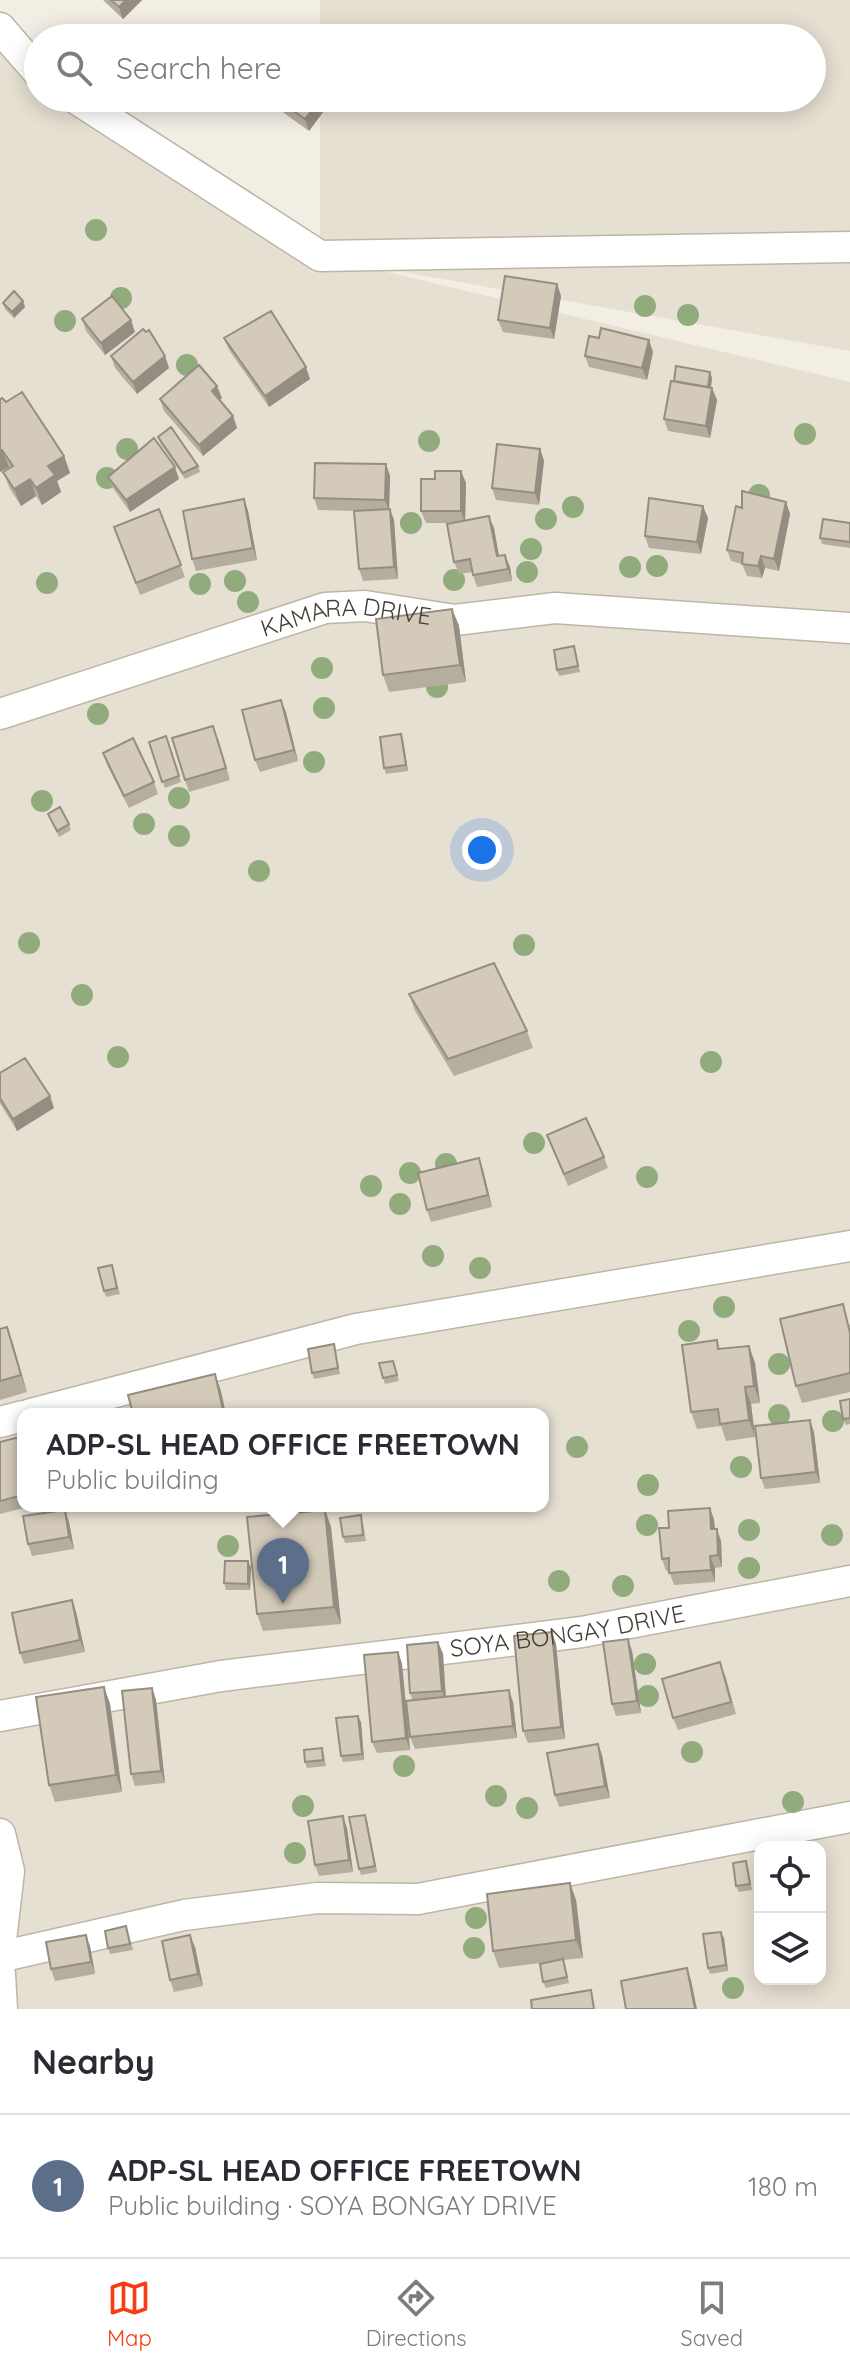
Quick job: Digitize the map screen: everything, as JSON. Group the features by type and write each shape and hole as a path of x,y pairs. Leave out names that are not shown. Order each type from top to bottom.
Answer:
{"street":[{"path":"0,28 24,56"},
{"path":"97,112 320,256 850,247"},
{"name":"KAMARA DRIVE","path":"0,714 325,608 365,606 455,620 555,608 850,628"},
{"path":"54,1408 356,1329 850,1246"},
{"name":"SOYA BONGAY DRIVE","path":"0,1716 221,1676 582,1632 850,1581"},
{"path":"0,1957 184,1915 317,1898 418,1899 850,1817"},
{"path":"0,1834 9,1871 0,1949"},
{"path":"0,1974 2,2009"}],"shaded area":[{"path":"320,0 850,0 850,351 341,261 850,382 850,2009 0,2009 0,35 24,52 24,112 111,112 320,255 320,112 826,112 826,24 320,24"}],"building":[{"path":"111,0 126,0 119,7"},
{"path":"295,112 310,112 305,119"},
{"path":"505,276 557,284 550,328 498,320"},
{"path":"14,291 23,301 12,312 3,303"},
{"path":"112,296 131,320 101,343 82,319"},
{"path":"271,311 306,367 265,396 224,338"},
{"path":"601,328 649,340 642,368 585,356 589,336 599,338"},
{"path":"143,329 146,332 149,330 165,356 133,382 111,356"},
{"path":"199,365 217,386 212,391 233,416 199,445 160,399"},
{"path":"676,366 710,372 708,387 674,381"},
{"path":"671,381 712,388 706,426 664,419"},
{"path":"22,392 64,456 48,466 55,475 36,488 30,479 14,489 3,472 13,466 0,451 0,399 6,402"},
{"path":"171,427 198,466 183,473 158,437"},
{"path":"154,438 175,467 126,500 108,477"},
{"path":"497,444 540,449 535,493 492,488"},
{"path":"315,463 386,464 385,500 314,498"},
{"path":"435,471 461,471 461,511 421,511 421,479 435,479"},
{"path":"742,491 786,502 774,559 761,556 758,566 742,564 743,553 727,550 736,506 742,508"},
{"path":"649,498 703,506 697,542 645,536"},
{"path":"244,499 253,548 192,559 183,511"},
{"path":"159,509 181,565 136,583 114,527"},
{"path":"390,509 394,567 359,569 354,511"},
{"path":"489,516 497,556 505,555 508,569 473,575 470,559 454,562 447,524"},
{"path":"823,519 850,523 850,542 820,538"},
{"path":"452,609 460,665 383,675 376,619"},
{"path":"574,646 578,666 557,670 554,650"},
{"path":"281,700 294,750 255,760 242,710"},
{"path":"213,726 226,768 185,780 172,738"},
{"path":"401,734 406,765 384,768 380,737"},
{"path":"166,736 179,776 162,782 149,742"},
{"path":"133,738 154,782 124,796 103,753"},
{"path":"60,807 69,824 57,831 48,814"},
{"path":"494,963 527,1031 448,1059 409,994"},
{"path":"25,1058 50,1096 13,1119 0,1098 0,1073"},
{"path":"586,1118 604,1157 564,1174 547,1135"},
{"path":"479,1158 488,1195 427,1210 418,1173"},
{"path":"112,1265 117,1288 104,1291 98,1268"},
{"path":"843,1304 850,1333 850,1373 796,1386 780,1319"},
{"path":"7,1327 21,1375 0,1381 0,1329"},
{"path":"717,1340 718,1349 749,1346 754,1386 745,1387 749,1420 720,1424 718,1409 691,1412 682,1345"},
{"path":"334,1344 338,1368 312,1373 308,1349"},
{"path":"393,1361 397,1375 383,1378 379,1363"},
{"path":"215,1374 223,1408 131,1408 128,1395"},
{"path":"850,1399 850,1418 843,1419 840,1401"},
{"path":"810,1420 816,1472 761,1478 755,1426"},
{"path":"17,1438 17,1497 0,1501 0,1442"},
{"path":"710,1508 711,1529 717,1529 718,1555 710,1556 711,1570 669,1573 669,1558 662,1559 659,1528 669,1528 668,1511"},
{"path":"65,1512 69,1537 28,1544 23,1516"},
{"path":"325,1512 334,1607 257,1614 247,1517"},
{"path":"361,1515 363,1535 343,1537 340,1518"},
{"path":"225,1561 248,1561 248,1584 224,1583"},
{"path":"72,1600 80,1640 20,1653 12,1613"},
{"path":"552,1632 561,1727 523,1731 514,1636"},
{"path":"628,1639 637,1701 612,1704 603,1642"},
{"path":"438,1642 442,1691 410,1693 407,1645"},
{"path":"398,1652 406,1738 372,1742 364,1655"},
{"path":"720,1662 731,1702 673,1718 662,1679"},
{"path":"104,1687 116,1775 49,1785 36,1697"},
{"path":"152,1688 161,1771 131,1774 122,1691"},
{"path":"509,1690 513,1726 410,1737 406,1701"},
{"path":"358,1716 362,1754 341,1756 336,1718"},
{"path":"598,1744 605,1786 555,1795 547,1753"},
{"path":"322,1748 323,1760 305,1762 304,1750"},
{"path":"365,1815 375,1866 359,1869 349,1817"},
{"path":"343,1816 349,1860 315,1865 308,1821"},
{"path":"746,1861 750,1884 736,1886 733,1863"},
{"path":"570,1883 576,1940 493,1951 487,1894"},
{"path":"126,1926 130,1944 108,1948 105,1931"},
{"path":"721,1932 726,1965 708,1968 703,1934"},
{"path":"86,1935 91,1962 51,1969 46,1942"},
{"path":"190,1935 198,1974 170,1980 162,1941"},
{"path":"563,1959 567,1977 543,1982 540,1964"},
{"path":"687,1968 695,2009 626,2009 621,1981"},
{"path":"591,1990 594,2009 532,2009 531,2000"}],"place":[{"name":"ADP-SL HEAD OFFICE FREETOWN","path":"283,1604"}]}
